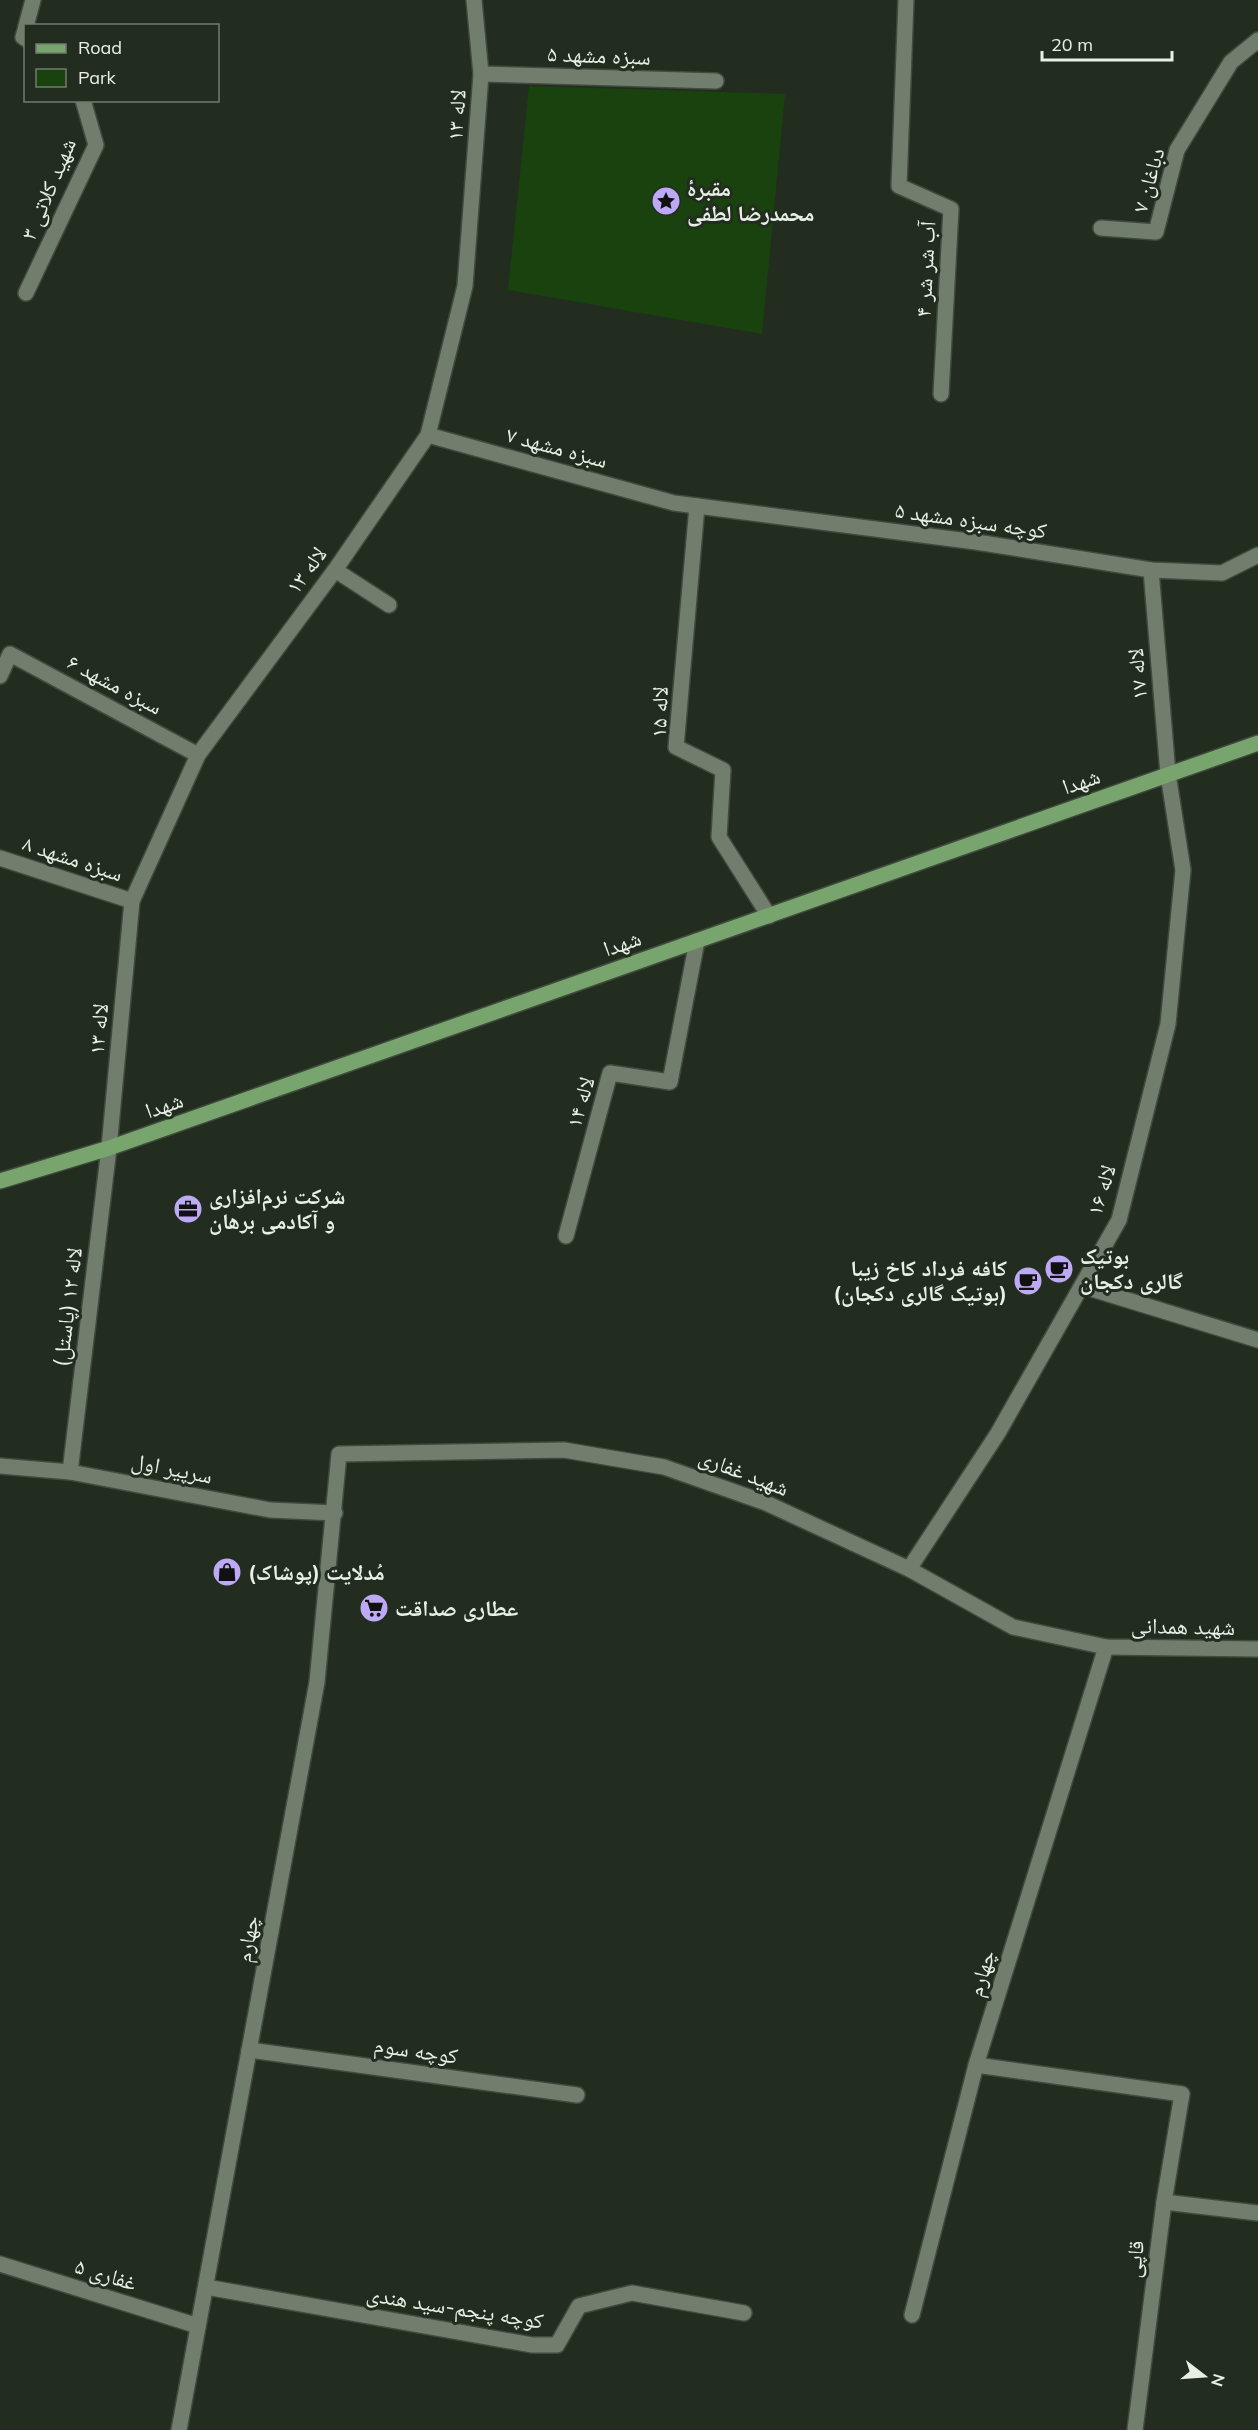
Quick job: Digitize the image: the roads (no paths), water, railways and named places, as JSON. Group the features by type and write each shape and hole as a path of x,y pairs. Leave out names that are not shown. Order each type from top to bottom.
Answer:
{"main road":[{"name":"شهدا","path":"0,1181 109,1148 1258,742"}],"street":[{"path":"27,24 33,0"},
{"name":"لاله ۱۳","path":"109,1148 132,901 198,754 335,570 428,435 465,286 481,74 474,0"},
{"name":"۴ آب شر شر","path":"906,0 899,186 951,209 941,394"},
{"name":"۷ دباغان","path":"1101,228 1156,232 1177,150 1231,62 1258,40"},
{"name":"۵ سبزه مشهد","path":"481,74 716,81"},
{"name":"۳ شهید کلاتی","path":"26,293 96,146 83,102"},
{"name":"۷ سبزه مشهد","path":"428,435 674,503"},
{"name":"کوچه سبزه مشهد ۵","path":"674,503 976,542 1150,570 1222,573 1258,555"},
{"name":"۱۵ لاله","path":"697,506 676,747 723,770 719,837 769,916"},
{"path":"335,570 389,605"},
{"name":"۱۷ لاله","path":"1150,570 1168,774"},
{"name":"۶ سبزه مشهد","path":"0,676 10,654 198,754"},
{"name":"لاله ۱۶","path":"909,1569 998,1433 1119,1220 1168,1023 1184,870 1168,774"},
{"name":"۸ سبزه مشهد","path":"0,858 132,901"},
{"name":"۱۴ لاله","path":"566,1236 610,1073 670,1082 698,941"},
{"name":"لاله ۱۲ (پاستل)","path":"70,1472 109,1148"},
{"path":"1082,1286 1258,1340"},
{"name":"شهید غفاری","path":"339,1454 564,1450 664,1467 766,1503 909,1569 1013,1627 1106,1647"},
{"name":"چهارم","path":"179,2430 317,1682 339,1454"},
{"name":"سرپیر اول","path":"0,1466 70,1472 270,1510 335,1513"},
{"name":"چهارم","path":"912,2315 976,2066 1106,1647"},
{"name":"شهید همدانی","path":"1106,1647 1258,1649"},
{"name":"کوچه سوم","path":"249,2050 577,2095"},
{"name":"قاپی","path":"976,2066 1182,2094 1164,2202 1135,2430"},
{"path":"1164,2202 1258,2213"},
{"name":"غفاری ۵","path":"0,2264 198,2326"},
{"name":"کوچه پنجم-سید هندی","path":"206,2287 532,2345 557,2345 579,2306 632,2293 744,2313"}],"place":[{"name":"مقبرهٔ محمدرضا لطفی","path":"666,201"},
{"name":"شرکت نرم‌افزاری و آکادمی برهان","path":"188,1209"},
{"name":"بوتیک گالری دکجان","path":"1059,1269"},
{"name":"کافه فرداد کاخ زیبا (بوتیک گالری دکجان)","path":"1028,1281"},
{"name":"مُدلایت (پوشاک)","path":"227,1572"},
{"name":"عطاری صداقت","path":"374,1608"}]}
